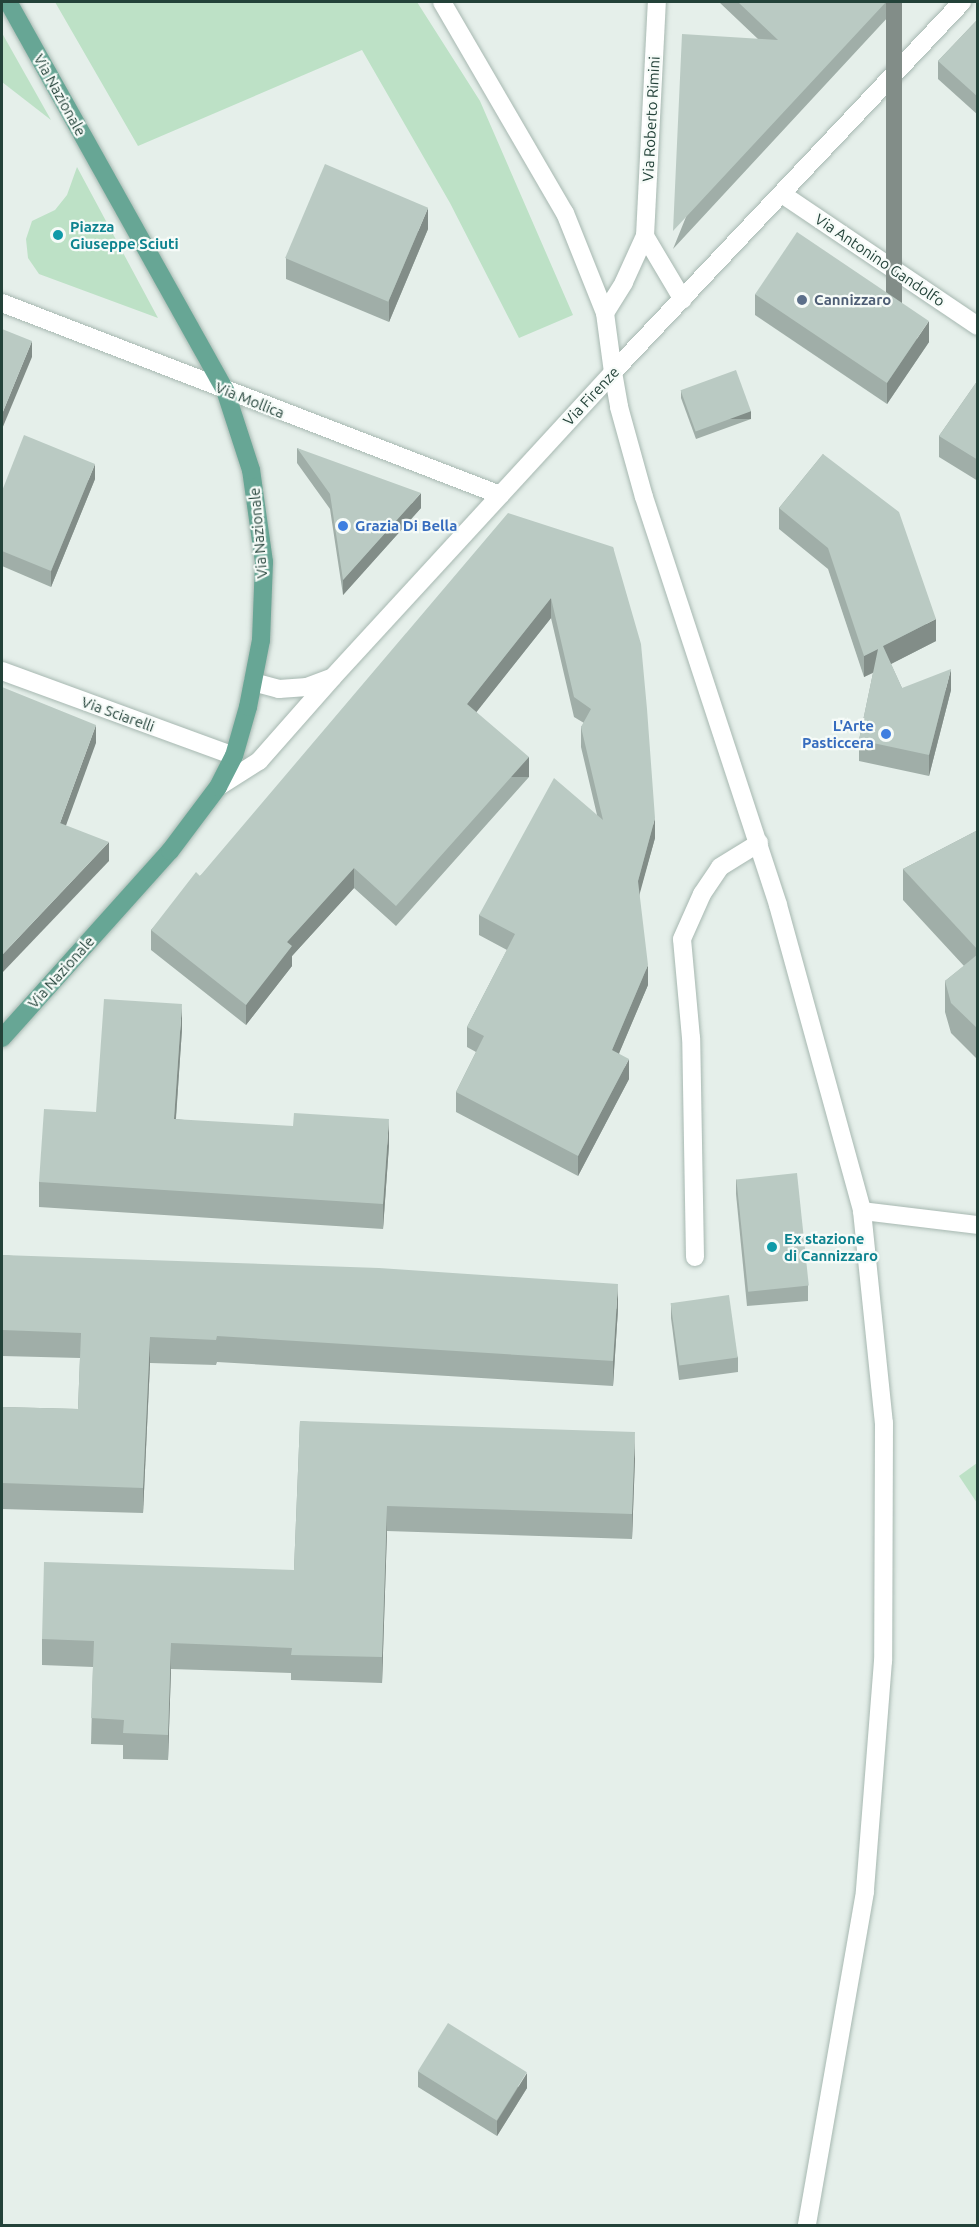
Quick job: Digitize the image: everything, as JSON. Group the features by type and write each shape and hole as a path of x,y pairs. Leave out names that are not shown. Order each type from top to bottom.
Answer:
{"main road":[{"name":"Via Nazionale","path":"2,1038 170,850 218,787 234,756 253,682 261,640 264,562 251,470 225,390 8,2"}],"street":[{"path":"442,2 565,213 605,313 619,407 645,497 759,843 862,1211 884,1422 883,1661 865,1892 807,2226"},
{"name":"Via Roberto Rimini","path":"645,236 657,2"},
{"name":"Via Firenze","path":"218,787 259,761 333,677 613,372 962,2"},
{"name":"Via Antonino Gandolfo","path":"783,194 978,326"},
{"path":"605,313 624,282 645,236"},
{"path":"645,236 682,300"},
{"name":"Via Mollica","path":"2,303 500,495"},
{"name":"Via Sciarelli","path":"2,671 234,756"},
{"path":"253,682 279,689 308,687 333,677"},
{"path":"695,1257 691,1038 682,939 702,894 720,867 759,843"},
{"path":"862,1211 978,1225"}],"green space":[{"path":"55,2 417,2 480,101 573,315 519,338 450,203 362,50 138,146"},
{"path":"2,33 51,120 2,82"},
{"path":"77,167 158,318 39,274 28,258 26,239 32,221 55,210 67,195"},
{"path":"977,1463 977,1503 959,1476"}],"building":[{"path":"738,2 886,2 673,231 682,34 778,40"},
{"path":"978,19 978,97 938,61"},
{"path":"325,164 428,208 388,302 285,258"},
{"path":"797,232 929,321 887,383 755,294"},
{"path":"2,329 32,341 2,414"},
{"path":"736,370 751,411 696,432 681,390"},
{"path":"978,380 978,460 939,436"},
{"path":"24,435 95,464 51,571 2,551 2,491"},
{"path":"297,448 421,493 343,580 330,494"},
{"path":"823,454 899,512 936,619 883,646 902,688 951,669 929,755 859,740 878,649 864,656 828,548 779,508"},
{"path":"508,513 613,547 641,644 655,818 638,881 648,965 612,1050 629,1059 578,1156 456,1092 484,1036 467,1027 515,934 479,915 554,778 603,820 581,727 591,709 574,697 551,598 467,704 529,757 396,906 354,868 287,942 292,946 246,1005 151,930 196,872 200,876"},
{"path":"2,687 96,725 60,823 109,842 2,955"},
{"path":"978,830 978,950 903,869"},
{"path":"978,954 978,1029 951,1003 945,981"},
{"path":"104,999 182,1004 174,1119 293,1126 294,1113 389,1119 383,1204 39,1182 44,1109 96,1112"},
{"name":"Ex stazione di Cannizzaro","path":"797,1173 809,1285 748,1292 736,1179"},
{"path":"2,1255 379,1268 618,1284 613,1361 217,1336 216,1340 150,1337 143,1488 2,1483 2,1407 78,1409 81,1333 2,1330"},
{"path":"729,1295 738,1357 679,1366 671,1303"},
{"path":"300,1421 635,1432 632,1514 387,1506 382,1657 291,1655 292,1648 171,1643 168,1735 123,1733 124,1720 91,1718 94,1641 42,1639 44,1562 294,1570"},
{"path":"448,2023 527,2072 497,2121 418,2071"}],"place":[{"name":"Piazza Giuseppe Sciuti","path":"58,235"},
{"name":"Cannizzaro","path":"802,300"},
{"name":"Grazia Di Bella","path":"343,526"},
{"name":"L'Arte Pasticcera","path":"886,734"},
{"name":"Ex stazione di Cannizzaro","path":"772,1247"}]}
